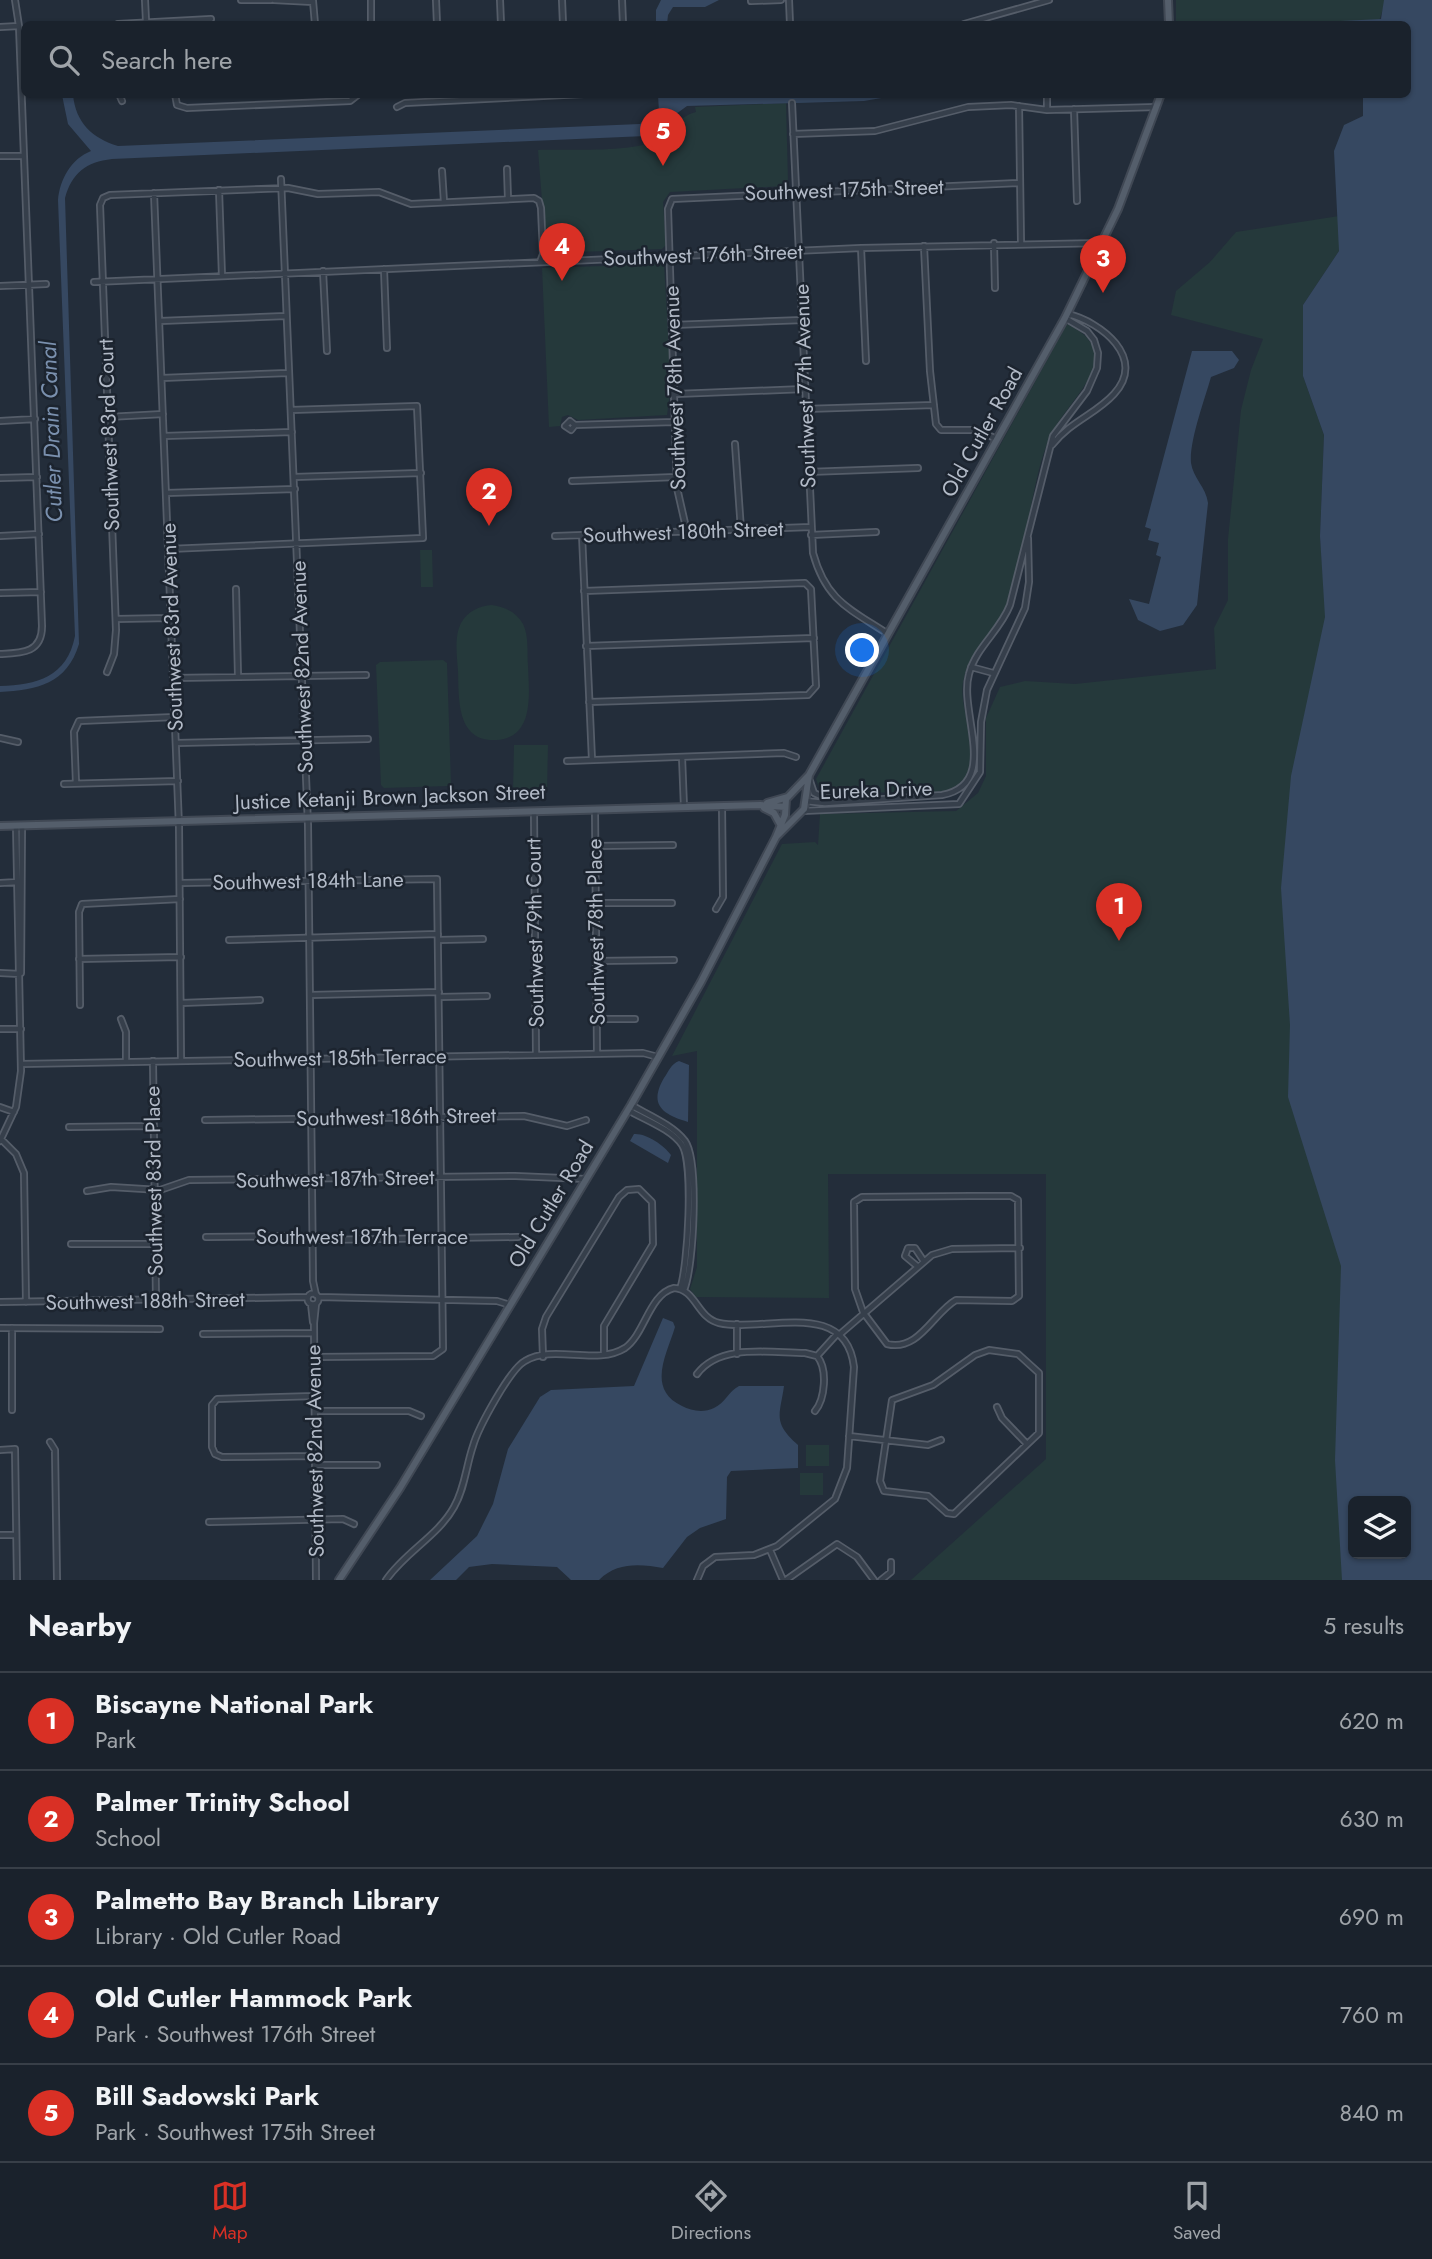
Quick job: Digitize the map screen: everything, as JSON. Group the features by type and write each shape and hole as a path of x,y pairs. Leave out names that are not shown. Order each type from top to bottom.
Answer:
{"main road":[{"path":"1168,0 1169,21"},
{"name":"Old Cutler Road","path":"339,1580 394,1499 701,982 776,837 789,796 809,777 1066,316 1136,167 1160,98"},
{"name":"Old Cutler Road","path":"776,837 800,813 809,777"},
{"path":"789,796 805,800"},
{"name":"Justice Ketanji Brown Jackson Street","path":"760,805 789,796"},
{"path":"760,805 773,811 780,825"},
{"name":"Justice Ketanji Brown Jackson Street","path":"19,825 760,805 785,808"},
{"path":"785,808 800,813"},
{"path":"0,825 19,825"}],"street":[{"path":"15,0 21,78"},
{"path":"145,0 146,21 211,19"},
{"path":"241,0 313,1 315,21"},
{"path":"371,0 371,21"},
{"path":"436,0 437,21"},
{"path":"500,0 501,21"},
{"path":"562,0 563,21"},
{"path":"622,0 623,21"},
{"path":"751,1 781,0"},
{"path":"789,0 790,21"},
{"path":"975,21 1049,0"},
{"path":"0,27 19,26"},
{"path":"0,654 32,649 42,636 22,98"},
{"path":"176,98 179,106 339,102 354,98"},
{"path":"397,107 405,103 506,98"},
{"path":"1047,98 1047,110"},
{"name":"Southwest 77th Avenue","path":"792,103 811,535 816,565 830,592 844,608 888,635"},
{"path":"1019,106 1021,243"},
{"path":"793,134 876,131 959,108 1019,106 1047,110 1158,107"},
{"path":"1074,109 1077,201"},
{"path":"0,156 24,156"},
{"path":"507,169 508,199"},
{"path":"442,171 443,202"},
{"name":"Southwest 82nd Avenue","path":"281,179 308,817 316,1580"},
{"name":"Southwest 175th Street","path":"670,201 680,197 796,191 1019,183"},
{"path":"154,193 298,188 318,194 382,192 406,203 538,200 543,254 540,262"},
{"path":"219,190 222,276"},
{"name":"Southwest 83rd Court","path":"107,672 114,654 116,619 100,205 103,198 154,193"},
{"name":"Southwest 83rd Avenue","path":"154,193 178,781 181,1061"},
{"name":"Southwest 78th Avenue","path":"670,201 676,477 687,532"},
{"path":"994,243 995,288"},
{"name":"Southwest 176th Street","path":"94,282 861,248 994,243 1102,243"},
{"path":"924,246 935,421 939,429 978,430 997,439"},
{"path":"861,248 866,361"},
{"path":"384,269 387,348"},
{"path":"323,271 327,351"},
{"path":"0,286 46,284"},
{"path":"160,321 286,316"},
{"path":"1051,445 1070,425 1112,396 1123,377 1125,363 1113,338 1090,324 1066,316"},
{"path":"1027,537 1029,587 1023,615 993,673 981,718 979,774 973,771 966,692 971,667 1005,617 1054,433 1094,378 1098,356 1094,340 1087,331 1066,316"},
{"path":"673,326 803,320"},
{"path":"1087,331 1090,324"},
{"path":"1094,340 1100,329"},
{"path":"162,378 288,373"},
{"path":"676,394 804,389"},
{"path":"805,409 934,405"},
{"path":"169,549 423,538 417,406 291,410"},
{"path":"108,417 163,414"},
{"path":"0,421 35,419"},
{"path":"1064,421 1070,425"},
{"path":"575,425 674,422"},
{"path":"164,436 292,432"},
{"path":"735,444 741,530"},
{"path":"808,472 918,468"},
{"path":"295,477 421,473"},
{"path":"0,478 37,477"},
{"path":"572,481 676,477"},
{"path":"166,493 295,489"},
{"name":"Southwest 180th Street","path":"555,536 811,527"},
{"path":"811,535 876,532"},
{"path":"0,536 39,534"},
{"path":"582,535 592,760"},
{"path":"1021,561 1029,562"},
{"path":"584,591 802,583 810,585 814,638 816,686 813,692 589,702"},
{"path":"236,589 238,677"},
{"path":"0,593 41,592"},
{"path":"116,619 171,618"},
{"path":"586,646 814,638"},
{"path":"971,667 993,673"},
{"path":"174,678 366,675"},
{"path":"76,783 74,732 77,723 85,720 175,717"},
{"path":"969,718 981,718"},
{"path":"972,736 980,736"},
{"path":"0,738 18,742"},
{"path":"176,743 368,739"},
{"path":"567,761 784,753 796,757"},
{"path":"682,757 684,807"},
{"name":"Eureka Drive","path":"805,800 825,803 936,795 957,790 973,771"},
{"name":"Eureka Drive","path":"800,813 901,805 954,806 979,774"},
{"path":"809,777 814,793 822,798 869,798"},
{"path":"64,784 178,781"},
{"path":"957,790 963,797"},
{"path":"716,909 723,897 722,806"},
{"name":"Southwest 78th Place","path":"595,809 597,1054"},
{"name":"Southwest 79th Court","path":"534,811 536,1055"},
{"path":"19,825 23,968 21,1063 14,1112 0,1140 16,1154 24,1173 26,1302"},
{"path":"595,846 673,845"},
{"name":"Southwest 184th Lane","path":"180,883 437,879 438,937"},
{"path":"0,883 20,882"},
{"path":"80,1005 79,912 82,904 180,899"},
{"path":"595,904 672,903"},
{"path":"314,1357 433,1356 440,1353 443,1344 438,937"},
{"path":"229,940 438,937 482,939"},
{"path":"79,959 181,957"},
{"path":"596,961 674,960"},
{"path":"0,973 21,974"},
{"path":"310,995 487,996"},
{"path":"181,1003 260,1000"},
{"name":"Southwest 83rd Place","path":"121,1019 126,1032 126,1062"},
{"path":"597,1019 635,1019"},
{"path":"0,1029 21,1029"},
{"name":"Southwest 185th Terrace","path":"21,1063 646,1053 658,1057"},
{"name":"Southwest 83rd Place","path":"153,1061 156,1301"},
{"path":"0,1107 14,1112"},
{"path":"629,1107 679,1135 689,1153 692,1259 682,1290"},
{"name":"Southwest 186th Street","path":"205,1120 530,1116 571,1126 586,1120"},
{"path":"69,1127 153,1126"},
{"name":"Southwest 187th Street","path":"87,1191 111,1187 154,1191 189,1180 441,1177 586,1179"},
{"path":"543,1357 544,1321 622,1193 639,1189 652,1200 653,1244 604,1326 604,1354"},
{"path":"985,1196 1017,1198 1020,1248 1019,1297 1012,1301 954,1301 919,1335 891,1345 885,1342 865,1315 854,1279 853,1206 856,1200 985,1196"},
{"name":"Southwest 187th Terrace","path":"206,1237 518,1237"},
{"path":"71,1244 155,1244"},
{"path":"917,1266 905,1256 908,1248 914,1248 923,1260"},
{"path":"817,1356 838,1334 865,1315 923,1260 949,1249 1020,1248"},
{"path":"386,1580 402,1558 452,1511 460,1494 476,1436 517,1367 529,1359 617,1352 630,1344 662,1294 669,1289 682,1290 709,1320 737,1324 812,1323 838,1334 848,1346 854,1363 846,1472 836,1497 827,1508 770,1550 748,1556 720,1556 705,1564 697,1580"},
{"name":"Southwest 188th Street","path":"0,1302 332,1299 498,1301 510,1305"},
{"path":"737,1324 737,1353"},
{"path":"0,1328 160,1329"},
{"path":"12,1328 12,1410"},
{"path":"203,1335 314,1333"},
{"path":"986,1350 1018,1354 1040,1375 1041,1426 1027,1444 953,1515 926,1496 883,1490 880,1481 890,1402 895,1397 943,1380 986,1350"},
{"path":"697,1374 712,1359 737,1353 806,1353 817,1356 822,1364 823,1375 822,1401 815,1411"},
{"path":"315,1396 215,1400 212,1405 215,1454 222,1457 316,1455"},
{"path":"997,1407 1002,1419 1027,1444"},
{"path":"315,1411 409,1411 421,1416"},
{"path":"849,1436 933,1445 942,1440"},
{"path":"50,1442 55,1450 57,1580"},
{"path":"0,1450 15,1449 17,1580"},
{"path":"316,1465 377,1465"},
{"path":"209,1521 343,1519 354,1524"},
{"path":"0,1535 16,1535"},
{"path":"770,1550 784,1580 833,1546 841,1545 860,1559 874,1580"},
{"path":"881,1580 891,1572 891,1562"}],"green space":[{"path":"1176,0 1386,0 1379,21 1176,21"},
{"path":"786,103 788,181 785,186 670,192 663,202 666,245 662,249 546,251 538,150 633,147 663,137 685,117 696,112 695,107"},
{"path":"1339,216 1339,251 1303,305 1303,376 1324,435 1320,536 1326,617 1313,677 1432,1580 911,1580 1046,1459 1046,1174 828,1174 829,1298 696,1297 690,1289 697,1267 697,1051 672,1056 782,844 815,842 818,845 820,814 956,811 978,793 986,776 986,718 1000,687 1025,681 1075,684 1216,669 1214,628 1228,600 1228,539 1241,410 1251,370 1263,339 1171,315 1176,291 1210,262 1236,232"},
{"path":"664,264 671,385 667,415 578,420 568,415 562,417 560,426 549,427 542,268"},
{"path":"1067,324 1085,336 1094,349 1095,363 1046,446 1010,600 1001,620 970,661 964,678 963,701 972,748 967,777 956,787 936,792 821,793 816,779"},
{"path":"420,550 432,550 433,587 421,587"},
{"path":"492,605 510,611 523,624 527,639 529,689 524,723 509,737 496,740 483,739 473,734 462,716 457,653 457,634 461,623 474,610"},
{"path":"443,660 447,663 451,783 448,786 384,788 381,785 376,665 380,662"},
{"path":"514,745 548,745 547,792 513,791"},
{"path":"806,1445 829,1445 829,1466 806,1466"},
{"path":"800,1473 823,1473 823,1495 800,1495"}],"water":[{"path":"661,0 719,0 705,7 673,7 667,21 656,21 656,10"},
{"path":"1384,0 1432,0 1432,1580 1342,1580 1335,1460 1341,1266 1288,1097 1290,1025 1281,888 1291,776 1325,617 1320,536 1324,435 1303,376 1303,305 1339,251 1334,151 1344,125 1363,116 1363,98 1411,98 1411,21 1340,21 1381,19"},
{"path":"63,98 74,98 78,114 93,134 118,146 640,124 659,112 658,98 882,98 864,101 687,106 646,136 112,159 81,170 65,198 79,644 67,668 49,682 26,689 0,692 0,686 38,681 58,670 71,650 75,636 58,200 61,185 72,164 91,151 68,124"},
{"path":"1192,351 1232,351 1239,360 1234,368 1211,377 1192,443 1192,468 1208,503 1197,605 1183,625 1160,631 1138,620 1129,599 1149,604 1161,557 1156,555 1159,543 1148,540 1151,529 1145,527"},
{"path":"679,1061 689,1065 688,1122 665,1111 658,1101 664,1078"},
{"path":"634,1134 654,1140 664,1147 671,1155 668,1163 630,1141"},
{"path":"663,1318 673,1322 675,1327 662,1370 662,1381 671,1399 689,1409 710,1410 739,1386 784,1386 781,1424 798,1445 798,1468 731,1471 727,1477 726,1519 700,1528 687,1537 663,1568 621,1567 599,1580 571,1580 557,1567 492,1564 469,1567 456,1580 430,1580 477,1536 493,1504 508,1449 540,1397 551,1390 634,1386"}],"place":[{"name":"Bill Sadowski Park","path":"663,166"},
{"name":"Old Cutler Hammock Park","path":"562,281"},
{"name":"Palmetto Bay Branch Library","path":"1103,293"},
{"name":"Palmer Trinity School","path":"489,526"},
{"name":"Biscayne National Park","path":"1119,941"}],"water label":[{"name":"Cutler Drain Canal","path":"51,432"}]}
